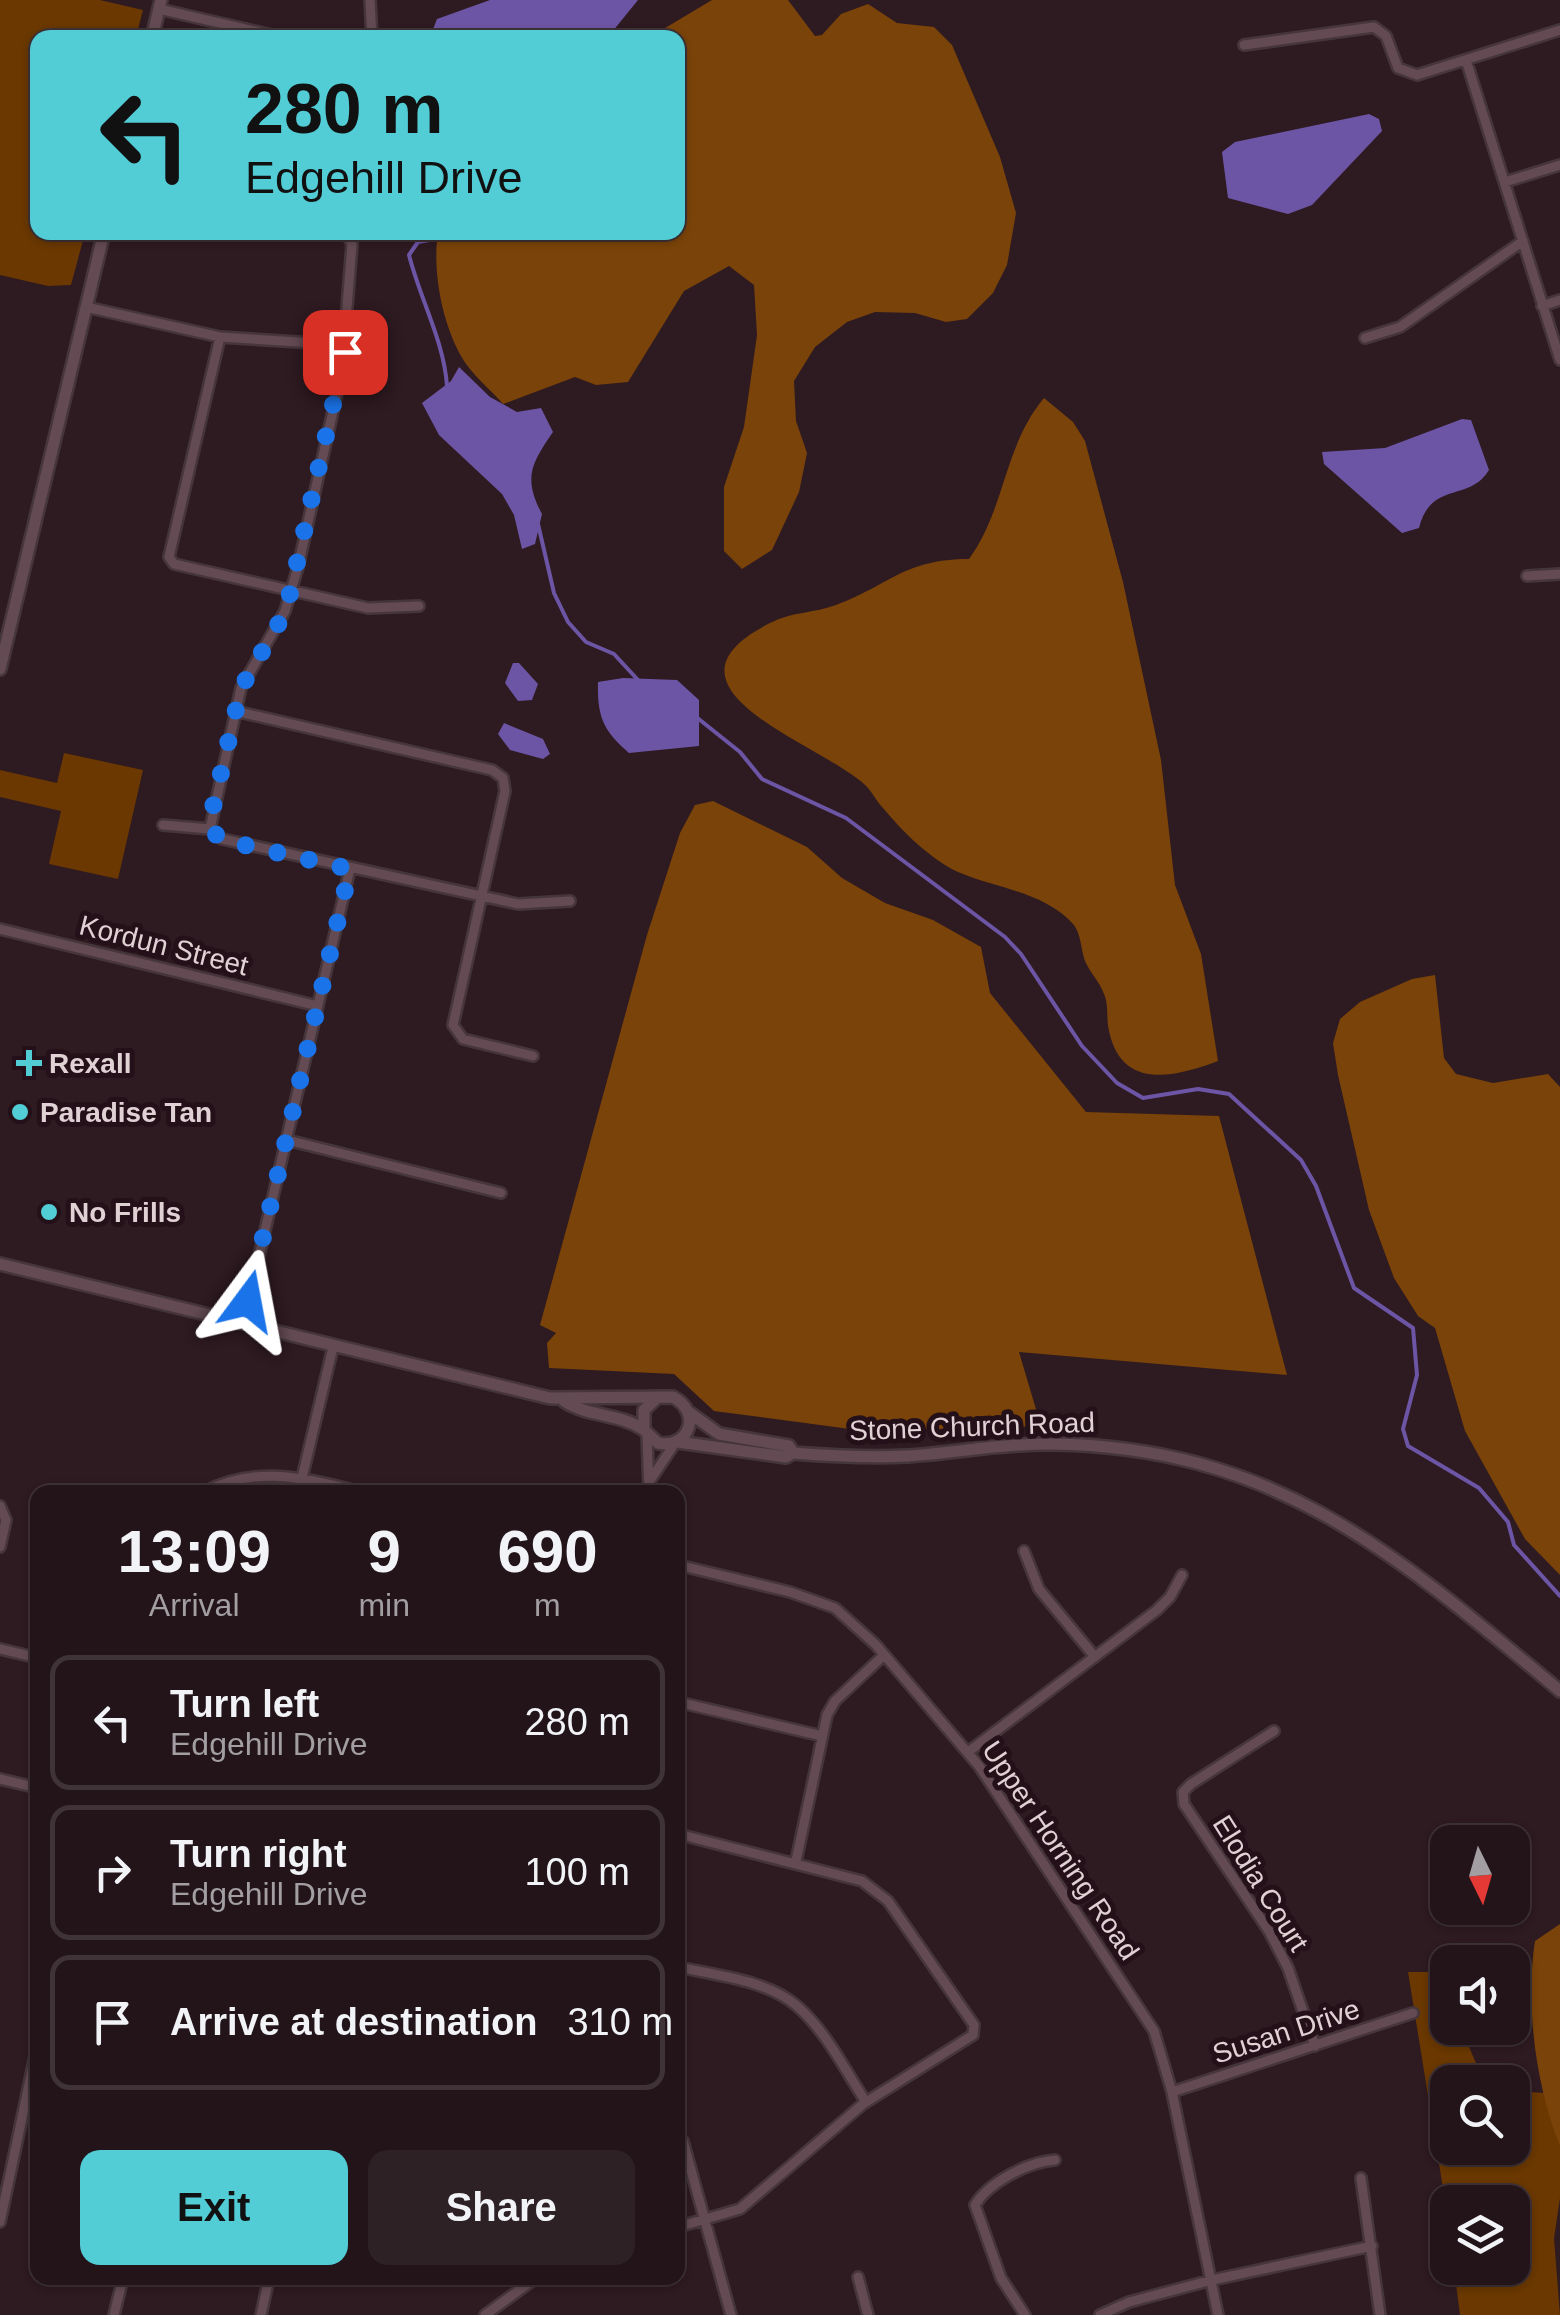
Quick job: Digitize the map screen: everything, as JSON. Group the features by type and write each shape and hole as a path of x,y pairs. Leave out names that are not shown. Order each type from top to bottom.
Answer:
{"main road":[{"path":"154,30 160,4"},
{"path":"0,669 4,636 102,240"},
{"path":"0,1264 564,1401 677,1398 690,1412 689,1429 676,1442 662,1444 625,1418 574,1408 564,1401"},
{"path":"645,1432 644,1410 658,1397"},
{"name":"Stone Church Road","path":"690,1412 719,1434 788,1446 793,1453"},
{"name":"Stone Church Road","path":"676,1442 786,1457 793,1453 877,1457 1046,1444 1094,1445 1142,1450 1228,1471 1328,1513 1374,1544 1560,1690"}],"street":[{"path":"370,0 372,30"},
{"path":"160,4 256,30"},
{"path":"1244,45 1367,26 1386,36 1396,65 1408,74 1560,30"},
{"path":"1466,60 1560,360"},
{"path":"1505,182 1560,165"},
{"path":"210,829 235,711 250,666 278,626 291,592 346,345 350,240"},
{"path":"1365,338 1400,327 1523,242"},
{"path":"1542,306 1560,300"},
{"path":"86,307 220,337 346,345"},
{"path":"220,337 170,557 174,564 368,608 419,606"},
{"path":"1527,576 1560,574"},
{"path":"235,711 492,770 504,778 505,792 453,1028 463,1039 533,1056"},
{"path":"163,824 210,829 222,840 532,906 570,900"},
{"path":"243,1324 350,869"},
{"name":"Kordun Street","path":"0,929 318,1006"},
{"path":"287,1140 501,1193"},
{"path":"302,1478 333,1347"},
{"path":"645,1432 652,1479"},
{"path":"651,1485 676,1442"},
{"path":"223,1485 247,1476 302,1478 332,1485"},
{"path":"0,1506 6,1520 0,1547"},
{"path":"1024,1551 1038,1590 1095,1657"},
{"name":"Upper Horning Road","path":"685,1568 790,1592 835,1608 884,1655 968,1752 1146,2014 1172,2092 1218,2315"},
{"path":"968,1752 1170,1598 1182,1575"},
{"path":"0,1649 30,1656"},
{"path":"796,1862 822,1736 835,1701 884,1655"},
{"path":"685,1704 822,1736"},
{"name":"Elodia Court","path":"1274,1731 1191,1784 1183,1792 1184,1804 1269,1930 1288,1968 1315,2046"},
{"path":"0,1779 30,1786"},
{"path":"685,1836 862,1881 888,1901 974,2025 972,2035 866,2102 740,2209 685,2225"},
{"path":"685,1968 767,1989 796,2004 866,2102"},
{"name":"Susan Drive","path":"1172,2092 1414,2013"},
{"path":"0,2222 4,2184 30,2075"},
{"path":"685,2149 731,2315"},
{"path":"1025,2315 1001,2278 974,2205 983,2191 1040,2161 1054,2160"},
{"path":"1362,2178 1380,2315"},
{"path":"1100,2315 1129,2302 1212,2280 1372,2246"},
{"path":"858,2276 868,2315"},
{"path":"114,2315 122,2285"},
{"path":"261,2315 267,2285"},
{"path":"484,2315 526,2285"}],"shaded area":[{"path":"0,0 100,0 143,10 138,30 30,30 30,240 83,240 71,285 48,286 0,275"},
{"path":"490,0 638,0 614,30 433,30 437,19"},
{"path":"712,0 788,0 815,36 822,35 841,14 868,4 897,23 934,27 952,45 1000,157 1016,213 1007,265 993,293 967,319 946,322 915,313 875,312 847,322 815,347 794,381 796,421 807,453 799,492 772,550 742,569 724,551 724,487 744,427 757,335 754,285 729,266 684,291 628,382 596,385 575,377 503,404 461,356 444,312 438,279 438,240 685,240 685,30 662,30"},
{"path":"1369,114 1379,119 1382,131 1312,205 1288,214 1228,198 1222,152 1235,142"},
{"path":"459,367 490,397 517,412 541,408 553,432 532,471 533,490 542,514 535,544 522,549 514,515 502,494 439,435 422,403 451,381"},
{"path":"1044,398 1073,422 1085,441 1123,582 1161,760 1175,885 1201,954 1218,1061 1185,1072 1152,1074 1125,1063 1109,1031 1102,990 1085,961 1080,937 1062,914 1034,898 958,872 937,860 899,826 864,784 752,712 732,691 724,669 736,647 778,619 836,605 928,563 969,559 991,519 1020,437"},
{"path":"1462,419 1471,420 1489,470 1471,486 1432,503 1419,528 1402,533 1324,464 1322,452 1385,448"},
{"path":"513,663 519,663 538,684 532,700 518,701 505,683"},
{"path":"623,678 677,680 699,700 699,746 629,753 603,722 599,704 598,682"},
{"path":"504,723 543,739 550,754 543,759 510,750 498,734"},
{"path":"64,753 143,770 118,879 49,864 61,811 0,797 0,770 57,783"},
{"path":"713,801 807,847 842,878 885,903 933,920 981,947 990,993 1086,1112 1219,1116 1287,1375 1019,1352 1041,1426 865,1431 714,1411 674,1374 549,1368 547,1343 556,1333 540,1325 647,935 680,833 695,805"},
{"path":"1435,975 1444,1058 1456,1074 1493,1083 1548,1074 1560,1087 1560,1575 1525,1539 1465,1431 1435,1328 1418,1316 1394,1278 1369,1210 1338,1075 1333,1043 1340,1019 1360,1002 1412,979"},
{"path":"1560,1924 1560,2146 1539,2072 1531,1992 1535,1941"},
{"path":"1408,1972 1430,1972 1430,2045 1468,2045 1477,2065 1430,2065 1430,2108"},
{"path":"1530,2092 1545,2093 1560,2146 1560,2198 1554,2238 1560,2315 1460,2315 1456,2285 1530,2285 1530,2185 1442,2185 1439,2165 1530,2165"}],"waterway":[{"path":"430,240 418,242 409,255 441,353 447,386"},
{"path":"538,524 554,593 568,622 586,642 614,654 638,680"},
{"path":"695,716 740,752 762,779 846,818 1005,937 1021,954 1082,1046 1117,1083 1143,1098 1198,1089 1229,1094 1301,1160 1316,1186 1354,1288 1413,1328 1417,1375 1403,1429 1408,1446 1479,1488 1508,1522 1514,1545 1560,1596"}],"place":[{"name":"Rexall","path":"29,1063"},
{"name":"Paradise Tan","path":"20,1112"},
{"name":"No Frills","path":"49,1212"}],"route":[{"path":"248,1301 350,869 222,840 210,829 210,820 241,688 250,666 286,611 345,352"}]}
